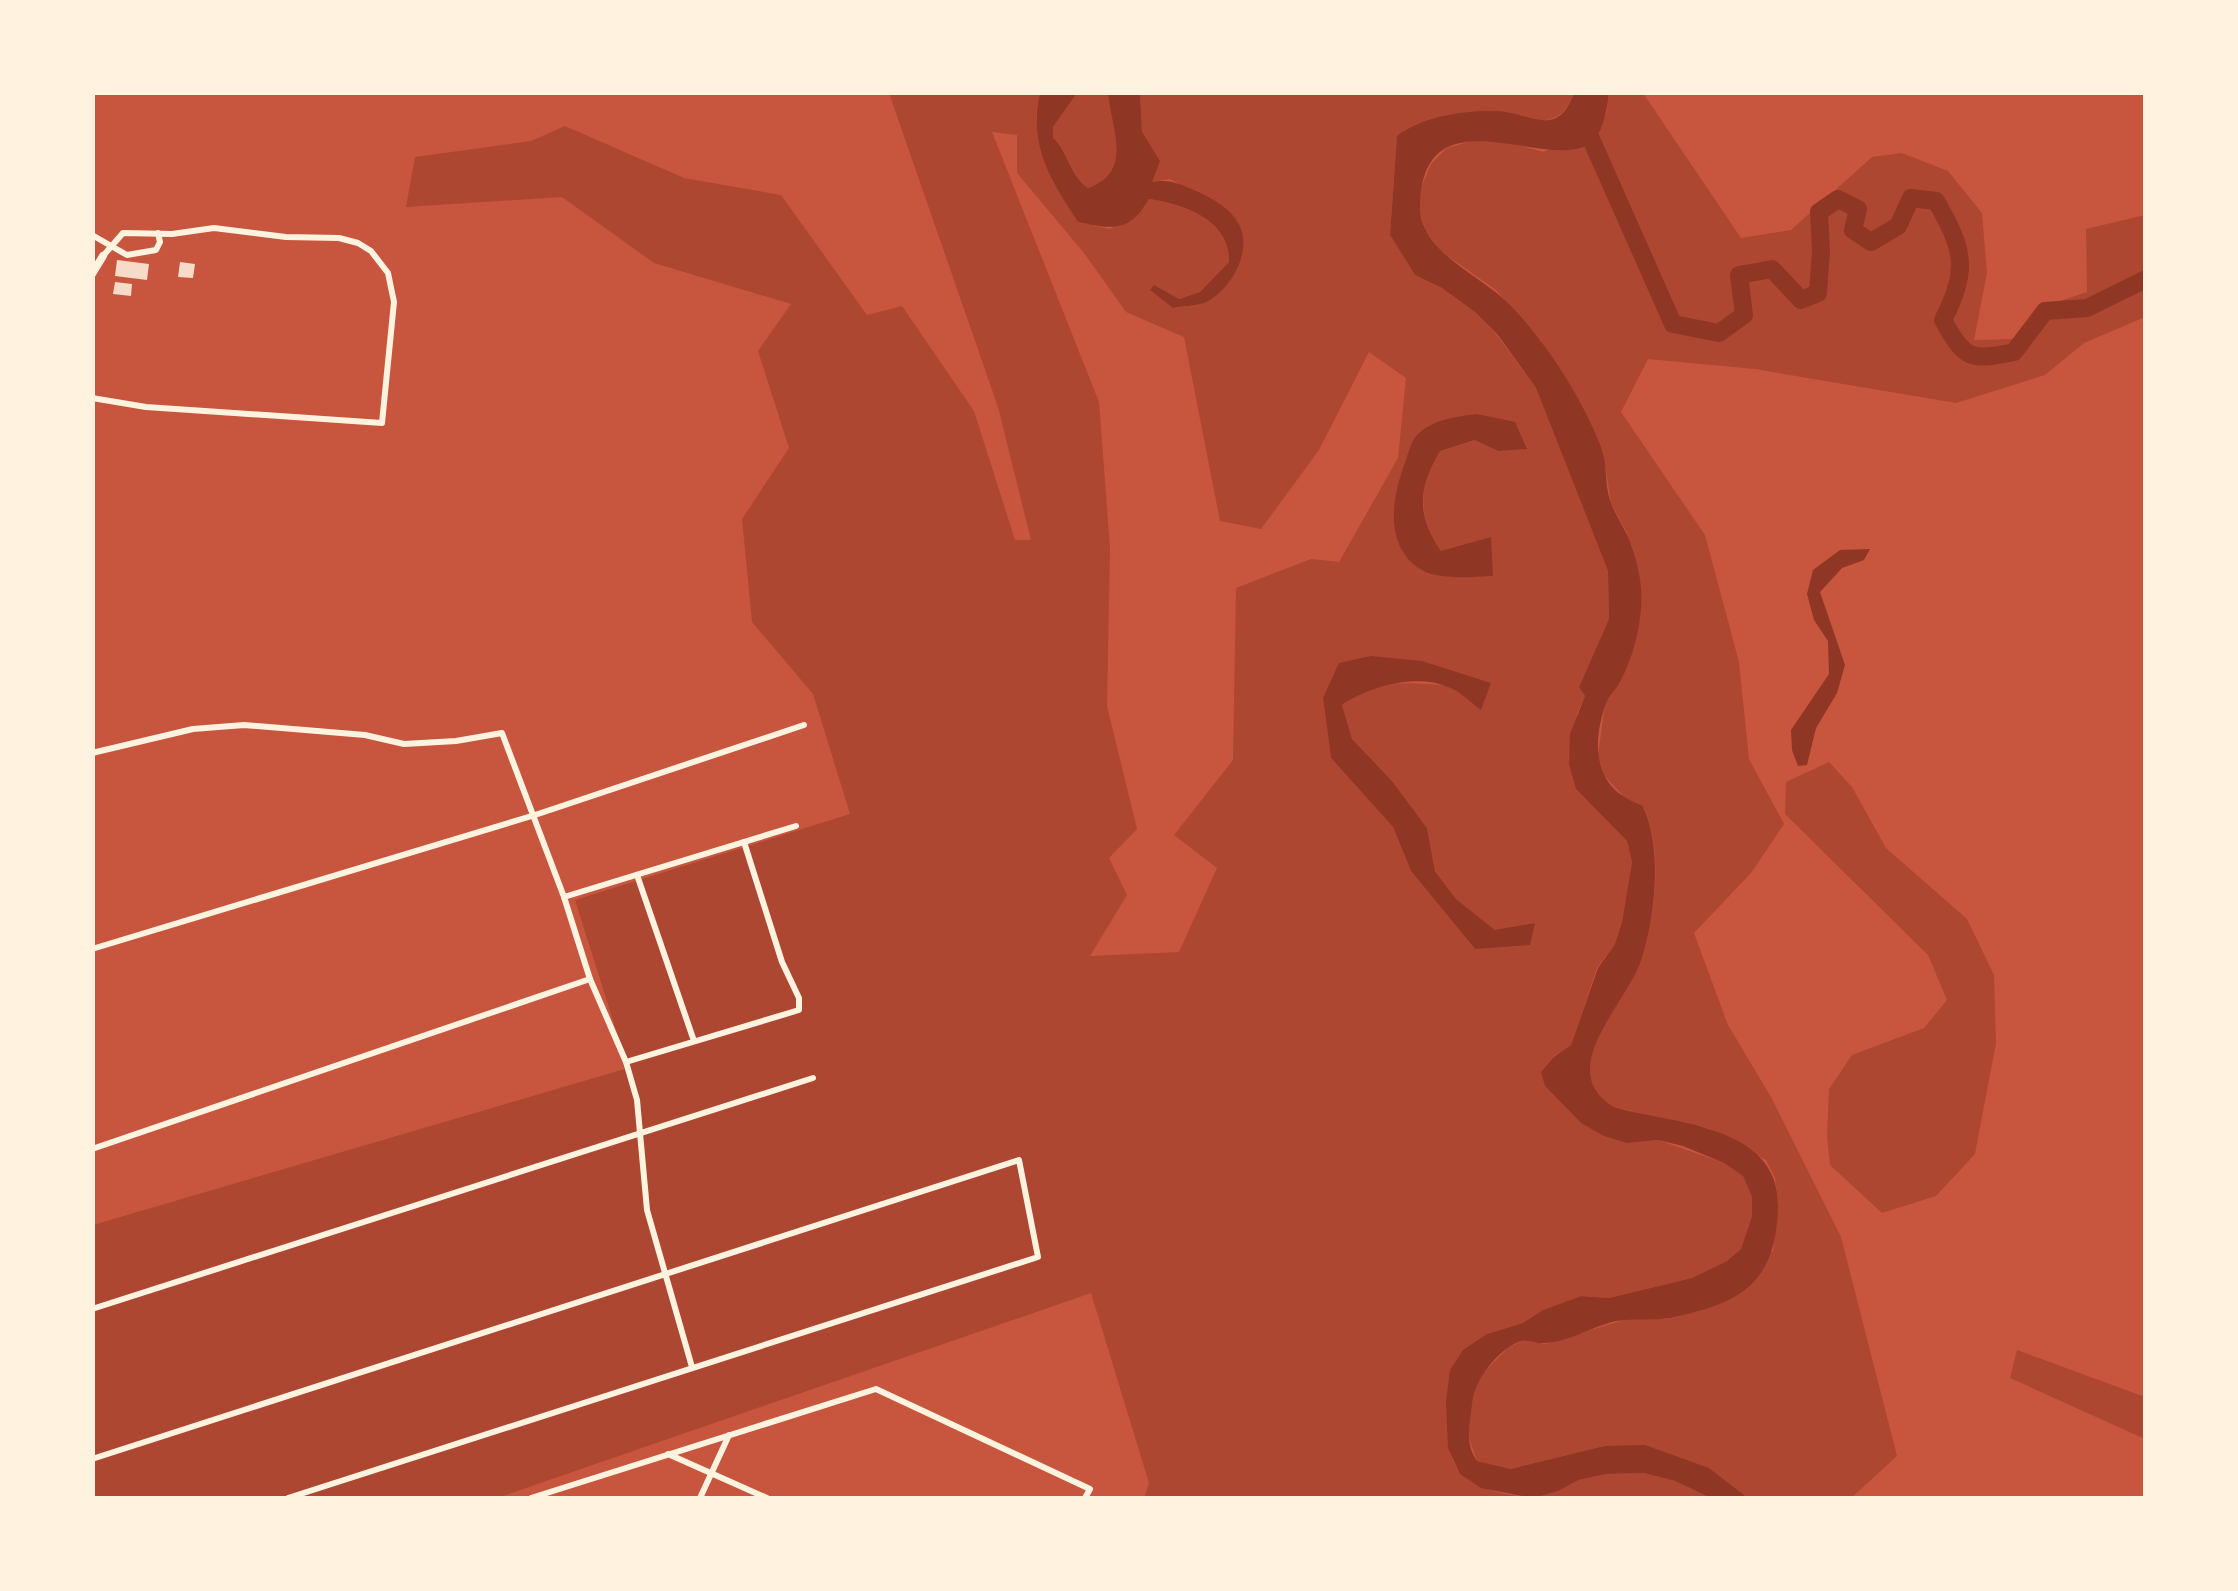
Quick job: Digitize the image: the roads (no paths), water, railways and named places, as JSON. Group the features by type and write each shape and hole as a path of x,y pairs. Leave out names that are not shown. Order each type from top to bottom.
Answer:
{"street":[{"path":"92,274 110,245 123,233 172,234 214,228 286,237 339,238 372,251 388,273 394,302 382,423 146,407 92,398"},
{"path":"92,235 128,255 156,250 160,242 158,233"},
{"path":"92,753 193,728 244,725 365,735 404,744 456,742 502,734 535,815 590,979 626,1062 637,1100 647,1210 692,1368"},
{"path":"92,949 535,815 804,725"},
{"path":"564,897 796,826"},
{"path":"626,1062 799,1010 799,998 782,962 744,842"},
{"path":"637,876 694,1040"},
{"path":"92,1149 590,979"},
{"path":"92,1309 813,1078"},
{"path":"92,1459 1019,1160 1038,1257 288,1498"},
{"path":"531,1498 876,1388 1090,1489 1086,1498"},
{"path":"700,1498 730,1434"},
{"path":"668,1454 766,1498"}],"waterway":[{"path":"1583,121 1673,324 1719,333 1744,315 1739,275 1772,269 1801,300 1818,293 1819,212 1838,199 1858,209 1853,230 1871,242 1898,226 1911,198 1936,201 1953,233 1960,260 1957,287 1943,320 1957,343 1978,356 2014,352 2045,311 2087,308 2146,279"}]}
